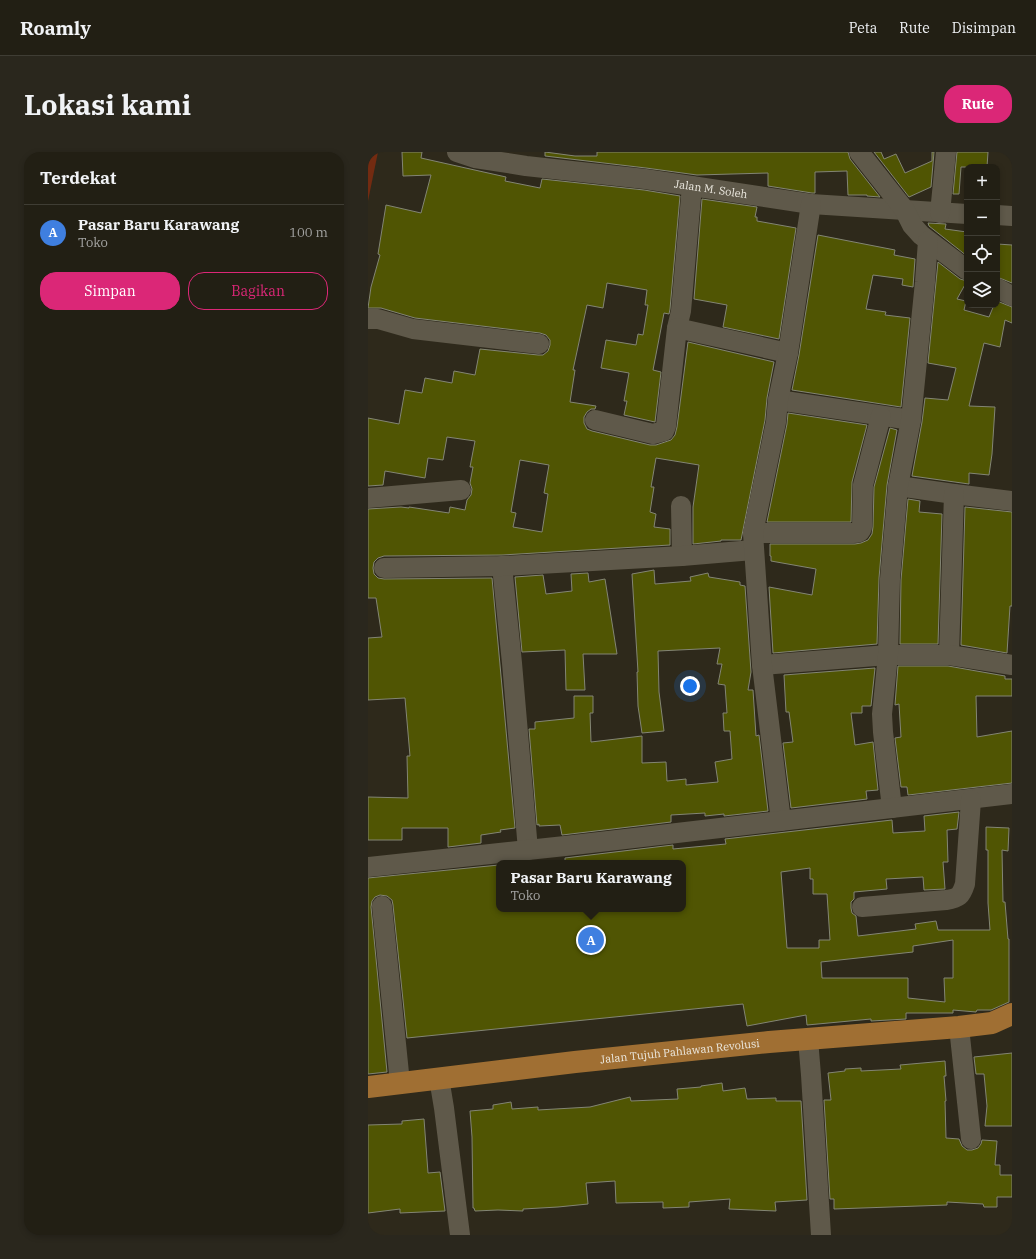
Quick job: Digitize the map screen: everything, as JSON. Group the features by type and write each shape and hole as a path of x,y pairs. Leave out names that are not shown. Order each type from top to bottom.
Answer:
{"main road":[{"name":"Jalan Tujuh Pahlawan Revolusi","path":"368,1087 575,1062 769,1042 1002,1025 1012,1014"}],"street":[{"name":"Jalan M. Soleh","path":"457,152 475,158 526,166 692,186 811,204 964,214"},
{"path":"859,152 904,209 912,224 928,241 964,268"},
{"path":"940,213 946,152"},
{"path":"595,420 652,434 664,431 666,426 677,328 681,311 692,186"},
{"path":"781,821 762,665 753,542 776,422 778,400 788,353 811,204"},
{"path":"1000,215 1012,216"},
{"path":"892,808 882,714 888,655 890,579 898,486 911,420 928,241"},
{"path":"1000,290 1012,296"},
{"path":"368,319 378,319 413,329 539,344"},
{"path":"677,328 788,353"},
{"path":"778,400 911,420"},
{"path":"384,568 502,566 682,556 753,542 858,533 862,527 863,485 881,416"},
{"path":"898,486 1012,501"},
{"path":"368,498 461,490"},
{"path":"949,655 954,494"},
{"path":"681,506 682,556"},
{"path":"502,566 528,850"},
{"path":"762,665 888,655 949,655 1012,666"},
{"path":"368,867 971,800 1012,794"},
{"path":"862,907 954,899 962,894 965,884 971,800"},
{"path":"382,906 400,1083"},
{"path":"960,1027 971,1139"},
{"path":"808,1039 812,1075 821,1235"},
{"path":"439,1078 460,1235"}],"shaded area":[{"path":"368,152 378,152 368,201"}],"building":[{"path":"402,152 422,152 421,158 506,177 505,181 540,188 542,179 644,190 680,196 670,309 669,314 664,313 653,370 661,372 655,422 624,415 627,401 624,401 629,373 601,368 606,340 636,345 638,334 643,335 648,305 645,305 647,290 607,283 603,308 587,305 573,370 575,370 570,402 596,406 595,409 591,409 587,412 584,417 584,423 587,429 650,445 656,445 671,440 675,435 677,427 688,342 774,362 767,398 765,420 741,540 721,540 693,544 693,507 699,465 656,458 651,487 654,487 650,512 656,514 654,527 670,529 670,545 502,555 384,556 378,558 374,562 374,574 378,578 384,579 492,578 515,828 481,835 481,843 448,847 448,828 402,828 402,840 368,840 368,797 408,798 407,756 410,756 405,698 368,700 368,638 382,637 376,598 368,598 368,509 409,507 449,513 450,507 465,510 467,500 471,495 472,489 470,483 473,467 470,467 475,441 447,437 443,460 428,458 425,478 385,471 383,485 368,486 368,418 399,424 405,390 422,393 425,378 452,383 454,371 475,375 480,349 543,355 548,351 550,340 546,335 540,333 415,318 381,308 368,308 371,287 380,255 378,254 386,205 421,213 431,175 403,176","holes":["520,460 549,465 544,493 548,494 542,532 513,527 516,513 511,512"]},
{"path":"545,152 575,156 597,156 597,152 848,152 850,159 880,197 848,195 847,171 815,172 815,193 812,193 768,186 768,173 697,175 545,156"},
{"path":"874,152 881,152 884,159 896,154 905,173 932,161 932,152 934,152 931,187 909,197"},
{"path":"957,152 988,152 987,164 964,164 964,167 961,167 959,194 953,194"},
{"path":"702,199 757,207 755,217 757,217 757,221 796,228 779,339 723,327 727,305 694,299"},
{"path":"928,223 946,224 945,229 964,232 964,254 929,226"},
{"path":"818,235 895,250 894,255 915,259 913,287 902,285 903,279 873,275 866,309 886,312 885,315 910,318 901,407 792,390"},
{"path":"1000,244 1012,245 1012,283 1000,278"},
{"path":"938,262 960,279 964,280 964,286 957,299 964,301 964,310 989,317 993,308 1000,308 1000,302 1012,307 1012,323 1005,320 1000,347 984,343 969,406 995,407 992,454 989,475 969,473 969,484 912,476 925,398 948,400 956,368 928,363"},
{"path":"788,413 867,425 852,482 851,522 767,522"},
{"path":"890,428 897,430 887,485 879,578 877,644 773,653 769,587 812,595 816,569 771,561 770,544 855,544 868,540 872,534 873,527 874,487"},
{"path":"908,499 920,501 919,512 942,514 938,644 900,644 901,580"},
{"path":"965,507 1012,512 1012,606 1010,606 1007,653 961,645"},
{"path":"654,570 655,584 691,581 690,577 708,573 709,577 740,582 740,585 745,586 751,672 748,690 753,690 756,736 759,735 768,811 724,816 724,814 705,816 705,813 671,815 671,822 562,835 560,825 539,826 539,824 537,825 529,729 535,729 535,722 574,718 574,696 593,696 593,713 590,713 591,742 642,736 642,763 666,762 667,781 686,779 686,785 718,782 715,762 732,759 730,731 724,731 723,713 727,713 725,685 718,684 722,664 717,664 720,648 658,651 659,692 664,731 642,733 638,706 638,672 632,574"},
{"path":"588,573 589,582 605,579 617,654 583,654 585,690 566,690 565,650 522,652 515,577 543,575 546,594 572,591 571,574"},
{"path":"898,666 948,666 1005,676 1005,679 1012,679 1012,696 976,696 977,737 1012,731 1012,783 908,795 907,787 901,787 895,738 901,737 899,704 895,705"},
{"path":"875,668 871,706 862,706 862,713 851,713 855,745 873,742 878,790 866,791 867,799 791,808 783,743 793,742 789,712 786,712 784,675"},
{"path":"959,812 957,829 947,830 948,862 943,862 945,889 924,890 923,877 886,879 887,889 854,892 854,899 851,902 851,908 852,913 856,916 858,936 916,929 915,924 936,921 938,930 990,930 986,827 1009,828 1008,851 1002,850 1003,902 1005,902 1009,939 1009,1002 991,1010 977,1010 976,1012 953,1010 953,1013 906,1013 906,1019 871,1021 871,1019 807,1025 806,1015 747,1026 743,1004 407,1038 393,905 392,900 387,896 380,895 375,897 372,901 371,907 387,1072 368,1074 368,878 496,865 496,912 686,912 686,860 565,860 565,858 673,845 673,849 726,844 725,839 892,820 893,833 925,831 924,816","holes":["810,868 810,879 813,879 813,894 827,894 830,940 819,940 819,948 787,948 781,872","953,940 953,978 944,978 945,1002 908,998 908,978 822,978 821,962 913,952 913,946"]},
{"path":"1012,1053 1012,1126 985,1126 987,1106 984,1074 976,1074 974,1057"},
{"path":"945,1061 946,1138 959,1139 962,1146 967,1150 978,1148 982,1140 997,1141 995,1165 1000,1165 1000,1175 1012,1175 1012,1197 997,1197 997,1207 984,1207 983,1204 947,1202 947,1205 834,1209 834,1199 830,1199 824,1100 831,1100 828,1073 845,1071 845,1069 861,1068 861,1071 901,1069 900,1065"},
{"path":"722,1083 723,1091 745,1088 747,1099 776,1098 776,1101 801,1101 807,1200 775,1202 776,1211 729,1209 730,1199 689,1202 689,1207 663,1208 663,1202 616,1203 615,1181 586,1183 588,1204 523,1209 523,1211 475,1211 473,1208 470,1111 493,1109 493,1105 511,1102 512,1109 538,1107 538,1110 590,1107 630,1097 631,1101 678,1099 677,1089"},
{"path":"424,1119 428,1173 440,1172 445,1211 400,1213 400,1209 368,1213 368,1125 402,1124 402,1121"}],"place":[{"name":"Pasar Baru Karawang","path":"591,940"}]}
